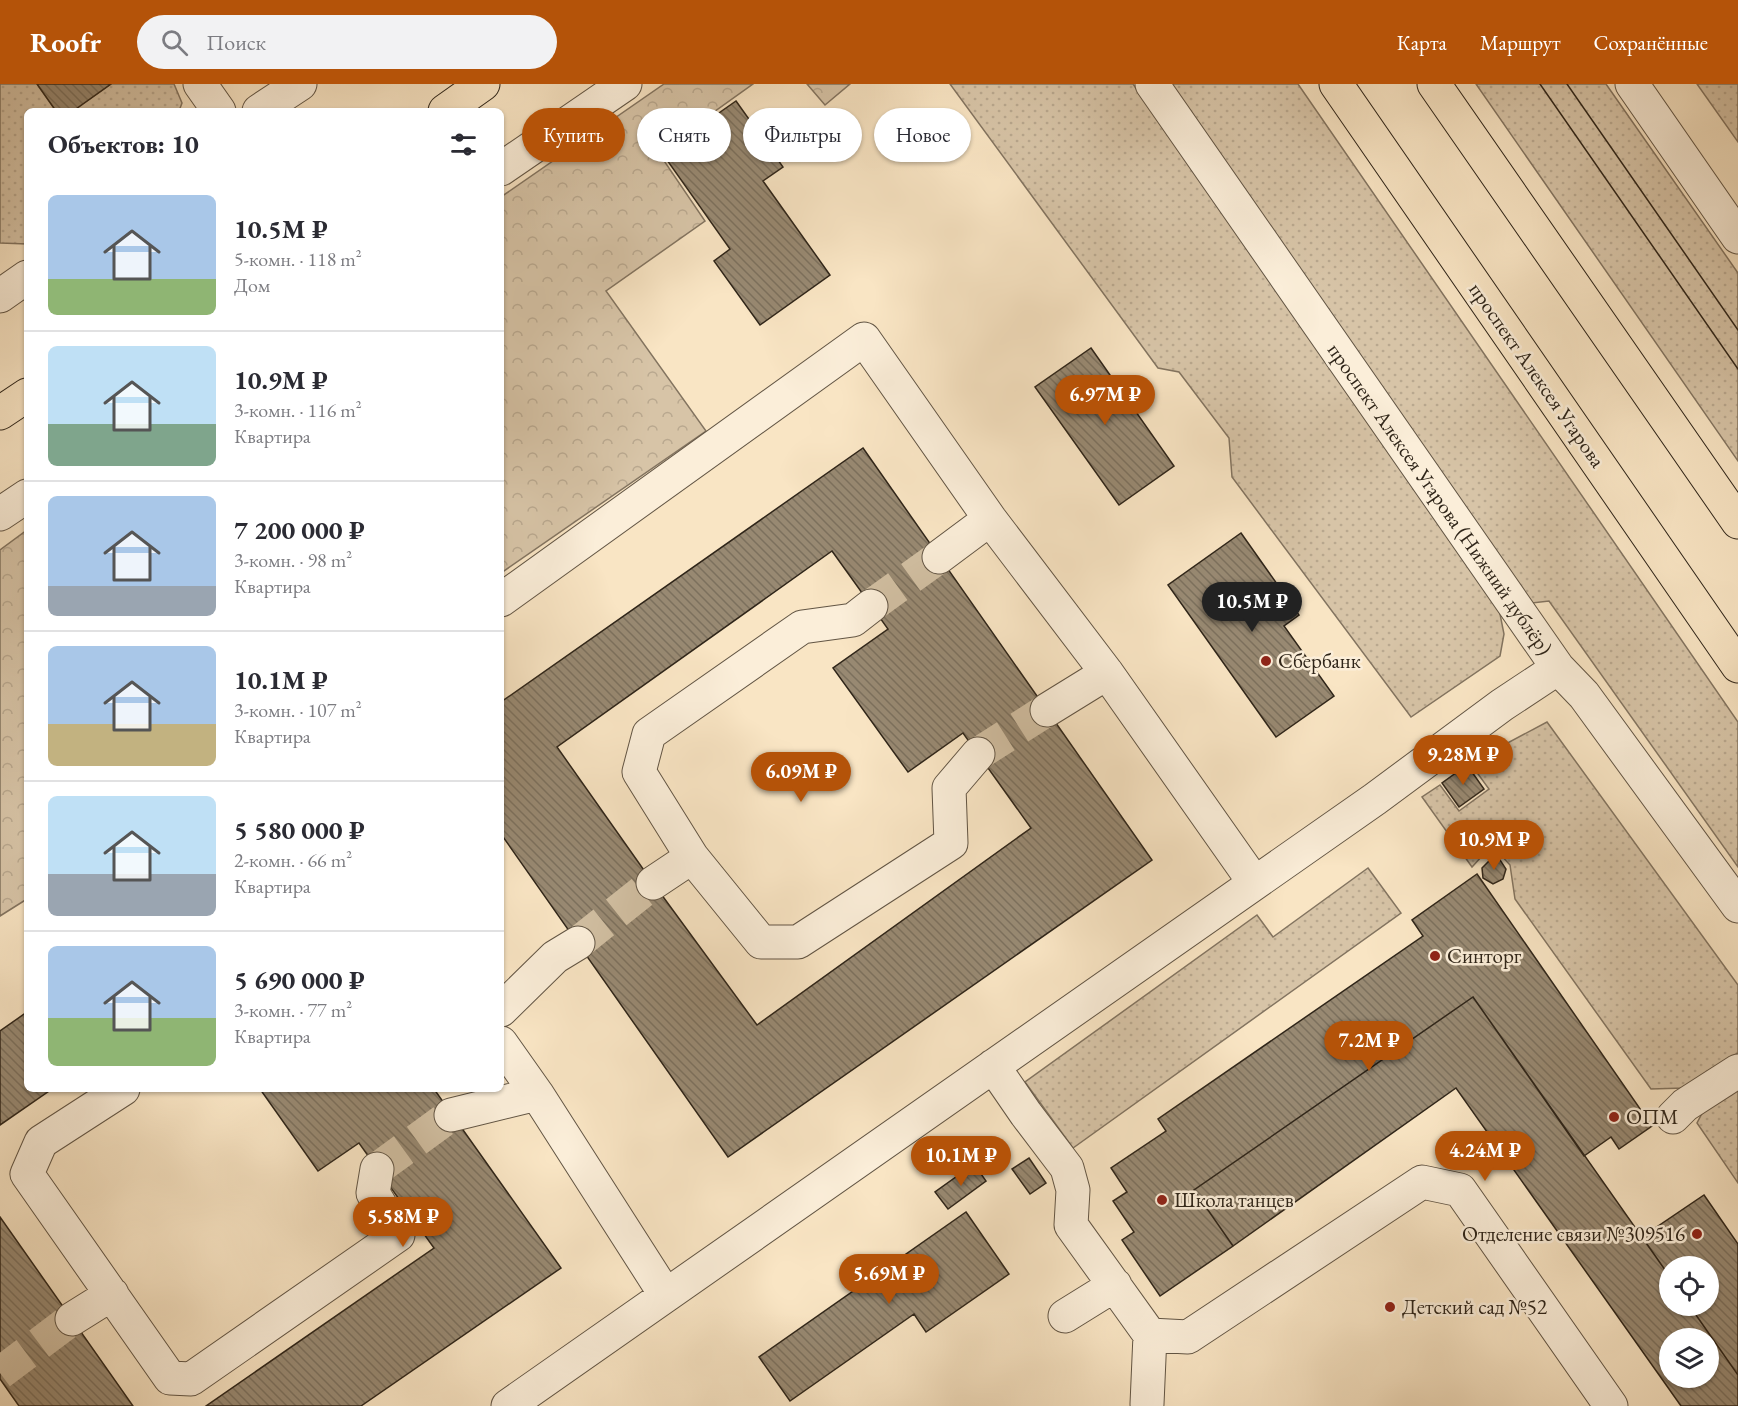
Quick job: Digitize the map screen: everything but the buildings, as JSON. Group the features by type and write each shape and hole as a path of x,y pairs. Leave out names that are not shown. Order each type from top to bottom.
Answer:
{"main road":[{"path":"449,108 483,84"},
{"name":"проспект Алексея Угарова","path":"1336,84 1738,666"},
{"path":"1434,84 1738,522"},
{"path":"0,413 24,397"}],"street":[{"path":"200,84 217,108"},
{"path":"264,108 300,84"},
{"path":"504,168 625,84"},
{"name":"проспект Алексея Угарова (Нижний дублёр)","path":"1152,84 1558,668 1584,695 1738,906"},
{"path":"1632,84 1738,237"},
{"path":"504,598 864,339 990,519 1107,673 1254,882"},
{"path":"0,514 24,498"},
{"path":"939,557 990,519"},
{"path":"871,606 853,620 802,627 649,734 639,772 692,857 760,942 798,942 951,843 949,788 978,754"},
{"path":"508,1406 1375,799 1502,705 1558,668"},
{"path":"1047,710 1107,673"},
{"path":"653,883 692,857"},
{"path":"504,1008 555,957 578,943"},
{"path":"504,1047 665,1294"},
{"path":"993,1066 1067,1168 1073,1190 1071,1225 1150,1335 1147,1404"},
{"path":"1673,1117 1685,1105 1738,1071"},
{"path":"118,1092 42,1142 27,1174 170,1378 191,1379 398,1235 373,1193 377,1169"},
{"path":"451,1115 537,1095"},
{"path":"1150,1335 1188,1337 1422,1182 1460,1190 1611,1406"},
{"path":"1065,1316 1115,1285"},
{"path":"72,1319 112,1294"}],"green space":[{"path":"0,84 37,84 54,108 24,108 24,244 0,243"},
{"path":"111,84 174,84 182,103 180,108 77,108"},
{"path":"664,84 753,84 719,108 637,108 637,162 665,162 705,221 606,291 706,431 504,571 504,195 551,162 625,162 625,111"},
{"path":"807,84 850,84 825,105"},
{"path":"950,84 1133,84 1499,609 1504,634 1500,656 1411,717 1232,477 1229,438 1179,372 1158,368 971,113 971,108 968,108"},
{"path":"1171,84 1298,84 1738,722 1738,867 1549,601 1532,603"},
{"path":"1476,84 1606,84 1738,273 1738,461"},
{"path":"1697,84 1738,84 1738,142"},
{"path":"24,532 24,901 0,916 0,550"},
{"path":"1547,722 1738,985 1738,1053 1684,1088 1651,1089 1515,899 1510,865 1499,853 1483,855 1472,867 1422,797 1440,785 1459,811 1489,789 1470,763"},
{"path":"1368,868 1401,913 1073,1148 1025,1082 1257,915 1273,937"},
{"path":"1738,1083 1738,1183 1697,1123 1708,1102"}],"tunnel":[{"path":"871,606 939,557"},
{"path":"978,754 1047,710"},
{"path":"578,943 653,883"},
{"path":"377,1169 451,1115"},
{"path":"0,1373 72,1319"}],"tram line":[{"path":"1540,84 1738,369"},
{"path":"1567,84 1738,330"}],"place":[{"name":"Сбербанк","path":"1266,661"},
{"name":"Синторг","path":"1435,956"},
{"name":"ОПМ","path":"1614,1117"},
{"name":"Школа танцев","path":"1162,1200"},
{"name":"Отделение связи №309516","path":"1697,1234"},
{"name":"Детский сад №52","path":"1390,1307"}]}
